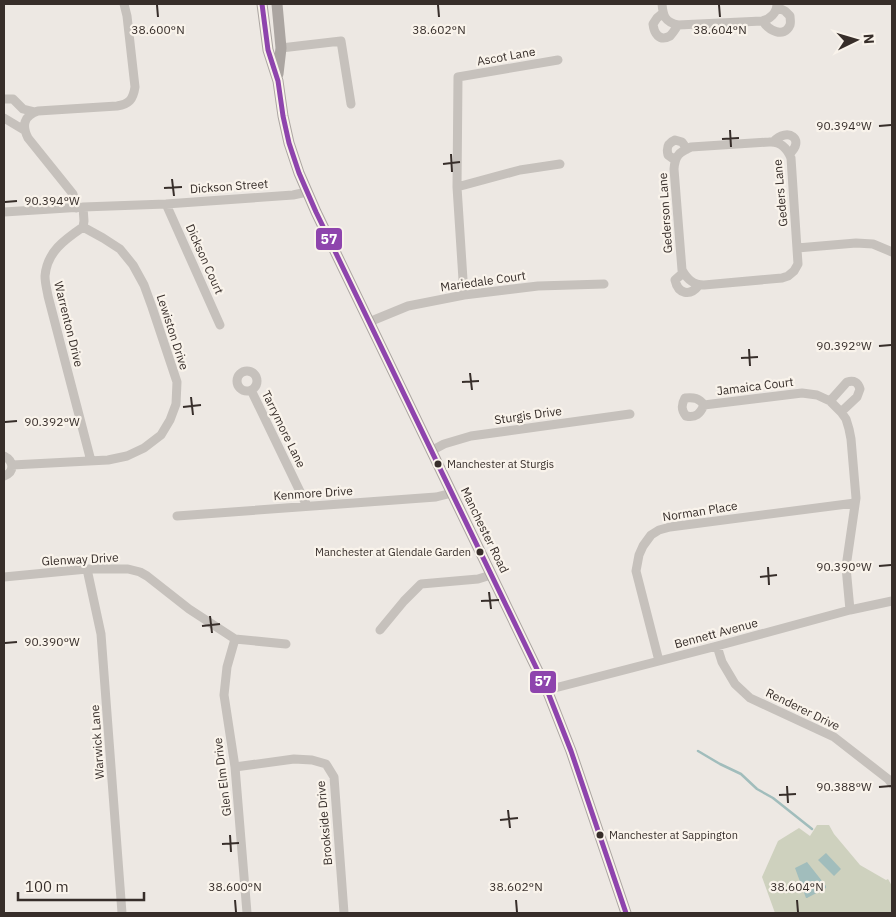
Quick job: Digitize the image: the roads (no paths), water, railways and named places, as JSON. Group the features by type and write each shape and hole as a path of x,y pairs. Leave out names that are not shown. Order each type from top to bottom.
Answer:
{"main road":[{"name":"Manchester Road","path":"262,4 268,50 278,81 288,143 307,192 546,690 571,751 626,913"},
{"name":"Manchester Road","path":"277,4 281,48 278,81"}],"street":[{"path":"4,99 13,99 23,109 35,112 116,106 129,102 134,95 135,87 124,4"},
{"path":"662,8 664,17 671,24 678,25 763,21 771,17 777,6 790,16 790,26 779,32 771,30 763,21"},
{"path":"662,8 653,24 654,31 658,36 670,36 678,25"},
{"path":"281,48 341,41 352,104"},
{"name":"Ascot Lane","path":"457,187 458,77 558,60"},
{"path":"35,112 26,119 24,130 28,138 73,194 80,207 84,222 83,227"},
{"path":"4,118 24,130"},
{"path":"773,142 778,136 785,134 792,136 796,144 794,150 789,154"},
{"name":"Geders Lane","path":"681,154 697,146 773,142 781,144 789,154 791,162 797,248"},
{"name":"Gederson Lane","path":"681,154 674,169 683,272 675,280 679,290 686,292 695,290 695,283"},
{"path":"464,296 457,187 520,170 560,164"},
{"name":"Dickson Street","path":"4,212 166,204 293,195 307,192"},
{"name":"Dickson Court","path":"166,204 220,325"},
{"name":"Lewiston Drive","path":"12,465 108,460 126,456 144,448 161,435 170,420 176,404 177,382 144,285 133,265 120,249 83,227"},
{"name":"Warrenton Drive","path":"83,227 56,248 48,261 45,278 91,461"},
{"path":"683,272 695,283 774,279 788,276 794,271 798,264 797,248 856,243 873,244 892,252"},
{"name":"Mariedale Court","path":"369,322 408,306 464,296 538,286 604,284"},
{"path":"830,401 847,382 854,381 857,383 860,389 857,397 841,412"},
{"name":"Tarrymore Lane","path":"251,390 306,506"},
{"name":"Jamaica Court","path":"704,405 802,393 817,395 830,401 846,419 851,439 855,503 846,567 850,610"},
{"name":"Sturgis Drive","path":"431,452 444,444 471,436 630,414"},
{"path":"4,456 9,459 12,465 11,471 4,476"},
{"name":"Kenmore Drive","path":"176,516 436,497 452,493"},
{"name":"Norman Place","path":"659,661 636,571 638,555 651,535 659,530 670,527 855,503"},
{"name":"Glenway Drive","path":"4,577 87,569 128,569 140,572 235,639 286,644"},
{"name":"Warwick Lane","path":"87,569 101,634 122,913"},
{"path":"380,630 421,584 478,579 491,575"},
{"name":"Bennett Avenue","path":"546,690 850,610 892,601"},
{"name":"Glen Elm Drive","path":"235,639 227,667 224,695 235,767 247,913"},
{"name":"Renderer Drive","path":"717,646 722,662 734,684 750,698 834,737 892,784"},
{"name":"Brookside Drive","path":"235,767 294,759 312,760 326,764 334,777 344,913"}],"water":[{"path":"826,853 841,869 834,876 818,860"},
{"path":"807,862 826,888 806,898 795,868"}],"waterway":[{"path":"698,751 741,774 757,789 773,798 812,829"}],"place":[{"name":"Manchester at Sturgis","path":"438,464"},
{"name":"Manchester at Glendale Garden","path":"480,552"},
{"name":"Manchester at Sappington","path":"600,835"}]}
